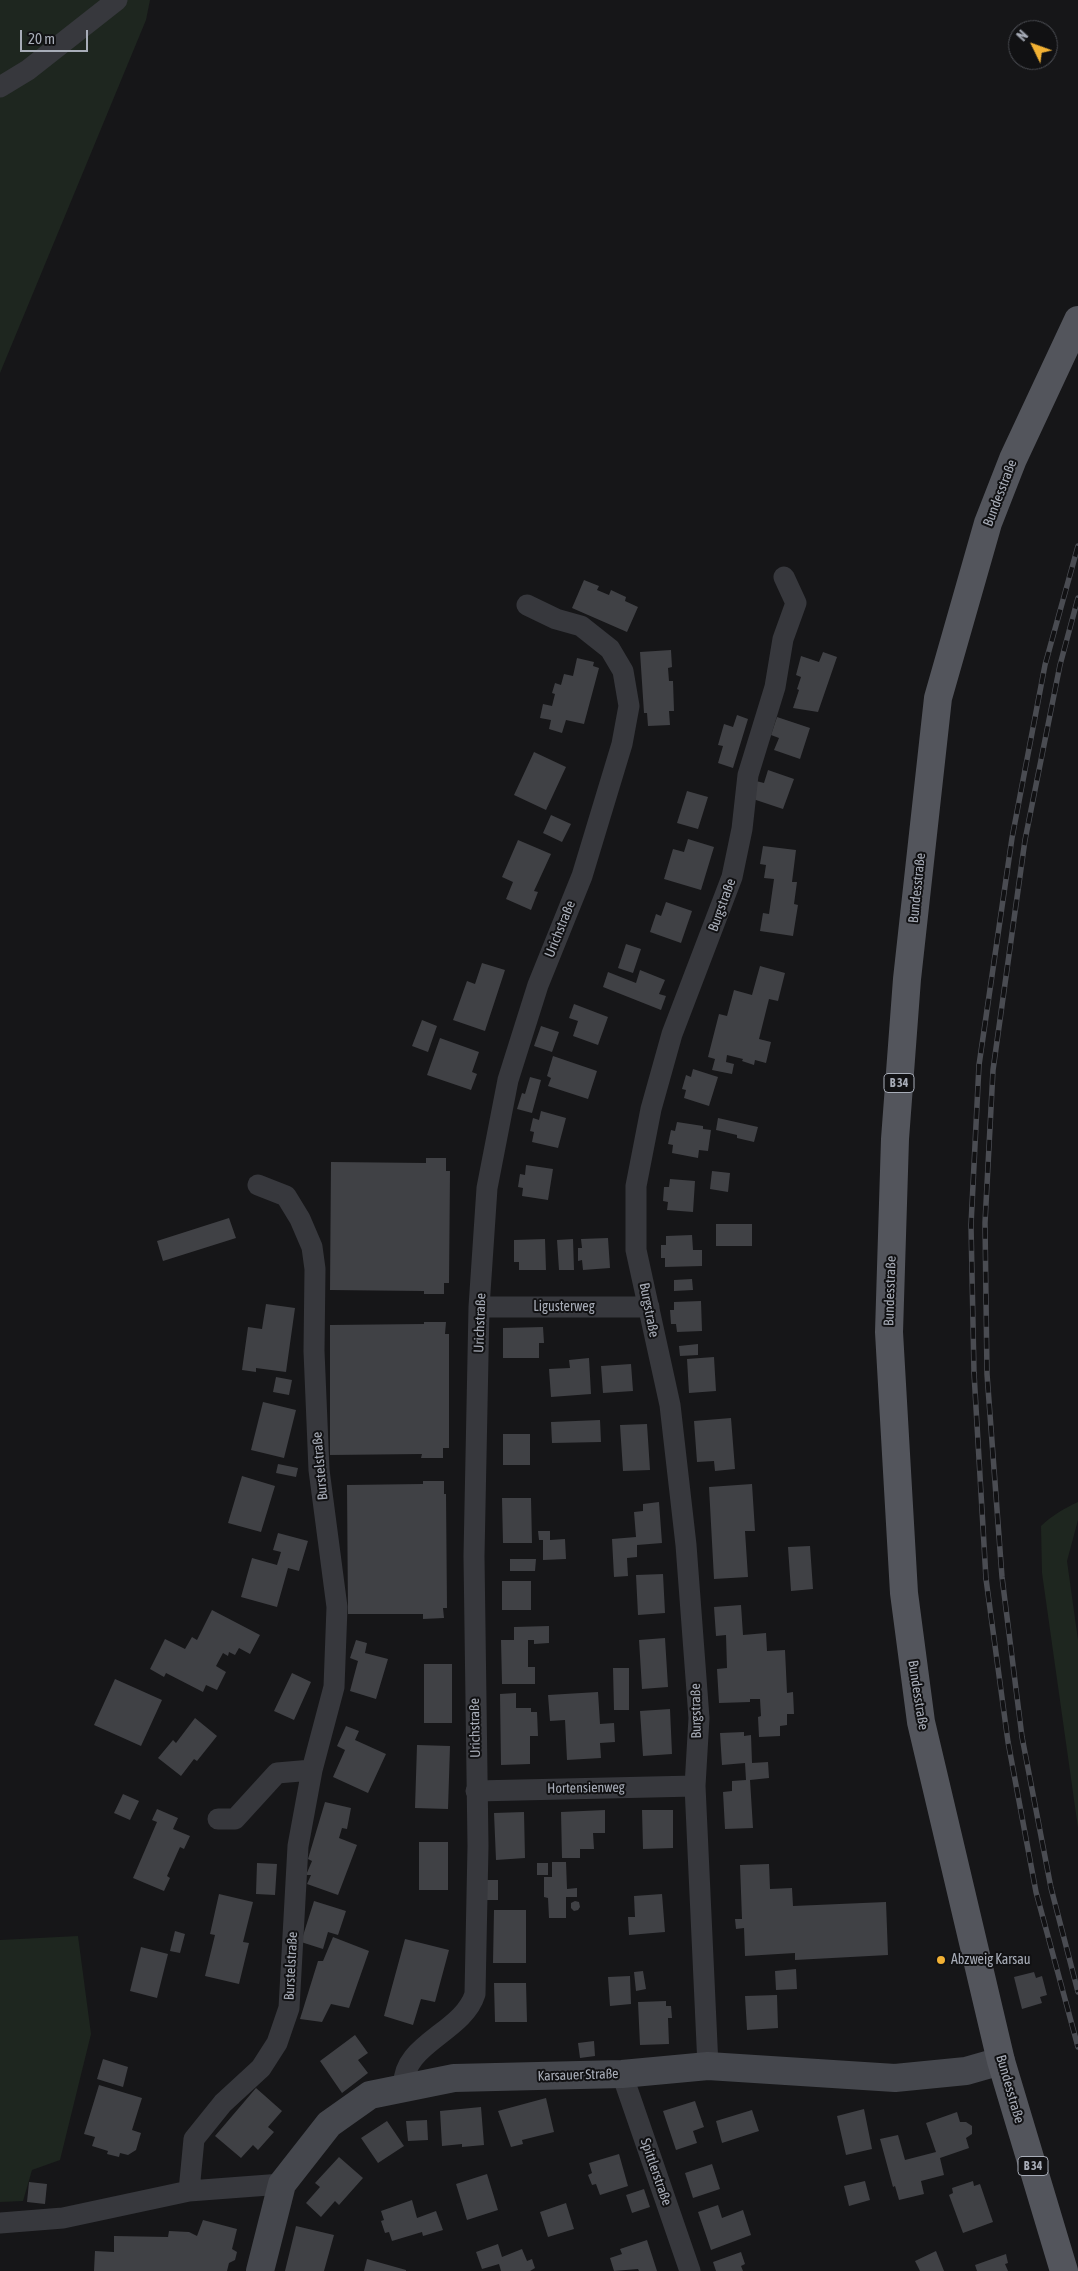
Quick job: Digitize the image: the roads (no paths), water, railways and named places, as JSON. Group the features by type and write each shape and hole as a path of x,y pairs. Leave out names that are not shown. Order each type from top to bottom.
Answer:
{"main road":[{"name":"Bundesstraße","path":"1064,2271 1001,2061 921,1722 904,1592 889,1332 895,1139 907,979 938,698 988,523 1013,458 1078,320"}],"street":[{"path":"0,87 28,70 117,0"},
{"name":"Burgstraße","path":"708,2066 695,1786 699,1718 686,1545 670,1405 636,1250 636,1186 651,1109 672,1034 732,878 742,830 748,775 775,688 783,638 796,603 784,577"},
{"name":"Urichstraße","path":"404,2088 403,2077 414,2058 459,2019 473,2003 475,1994 478,1846 474,1556 479,1307 487,1188 508,1080 538,985 582,876 622,744 629,706 623,671 610,649 581,626 556,619 527,606"},
{"name":"Burstelstraße","path":"189,2191 194,2139 222,2103 261,2068 277,2043 289,2008 298,1846 312,1770 334,1687 336,1607 319,1470 314,1351 315,1269 312,1247 300,1219 286,1196 258,1185"},
{"name":"Ligusterweg","path":"479,1307 649,1307"},
{"path":"218,1819 235,1819 277,1773 312,1770"},
{"name":"Hortensienweg","path":"476,1791 695,1786"},
{"name":"Karsauer Straße","path":"260,2271 282,2184 329,2124 370,2095 454,2078 622,2074 708,2066 895,2078 966,2071 1001,2061"},
{"name":"Spittlerstraße","path":"622,2074 690,2271"},
{"path":"0,2223 63,2218 189,2191 282,2184"}],"railway":[{"path":"1078,546 1045,665 1012,838 979,1065 971,1225 974,1373 986,1579 1008,1742 1036,1892 1078,2047"},
{"path":"1078,598 1060,665 1025,840 993,1070 985,1223 987,1374 1002,1577 1022,1737 1051,1888 1078,1992"}],"place":[{"name":"Abzweig Karsau","path":"941,1960"}]}
